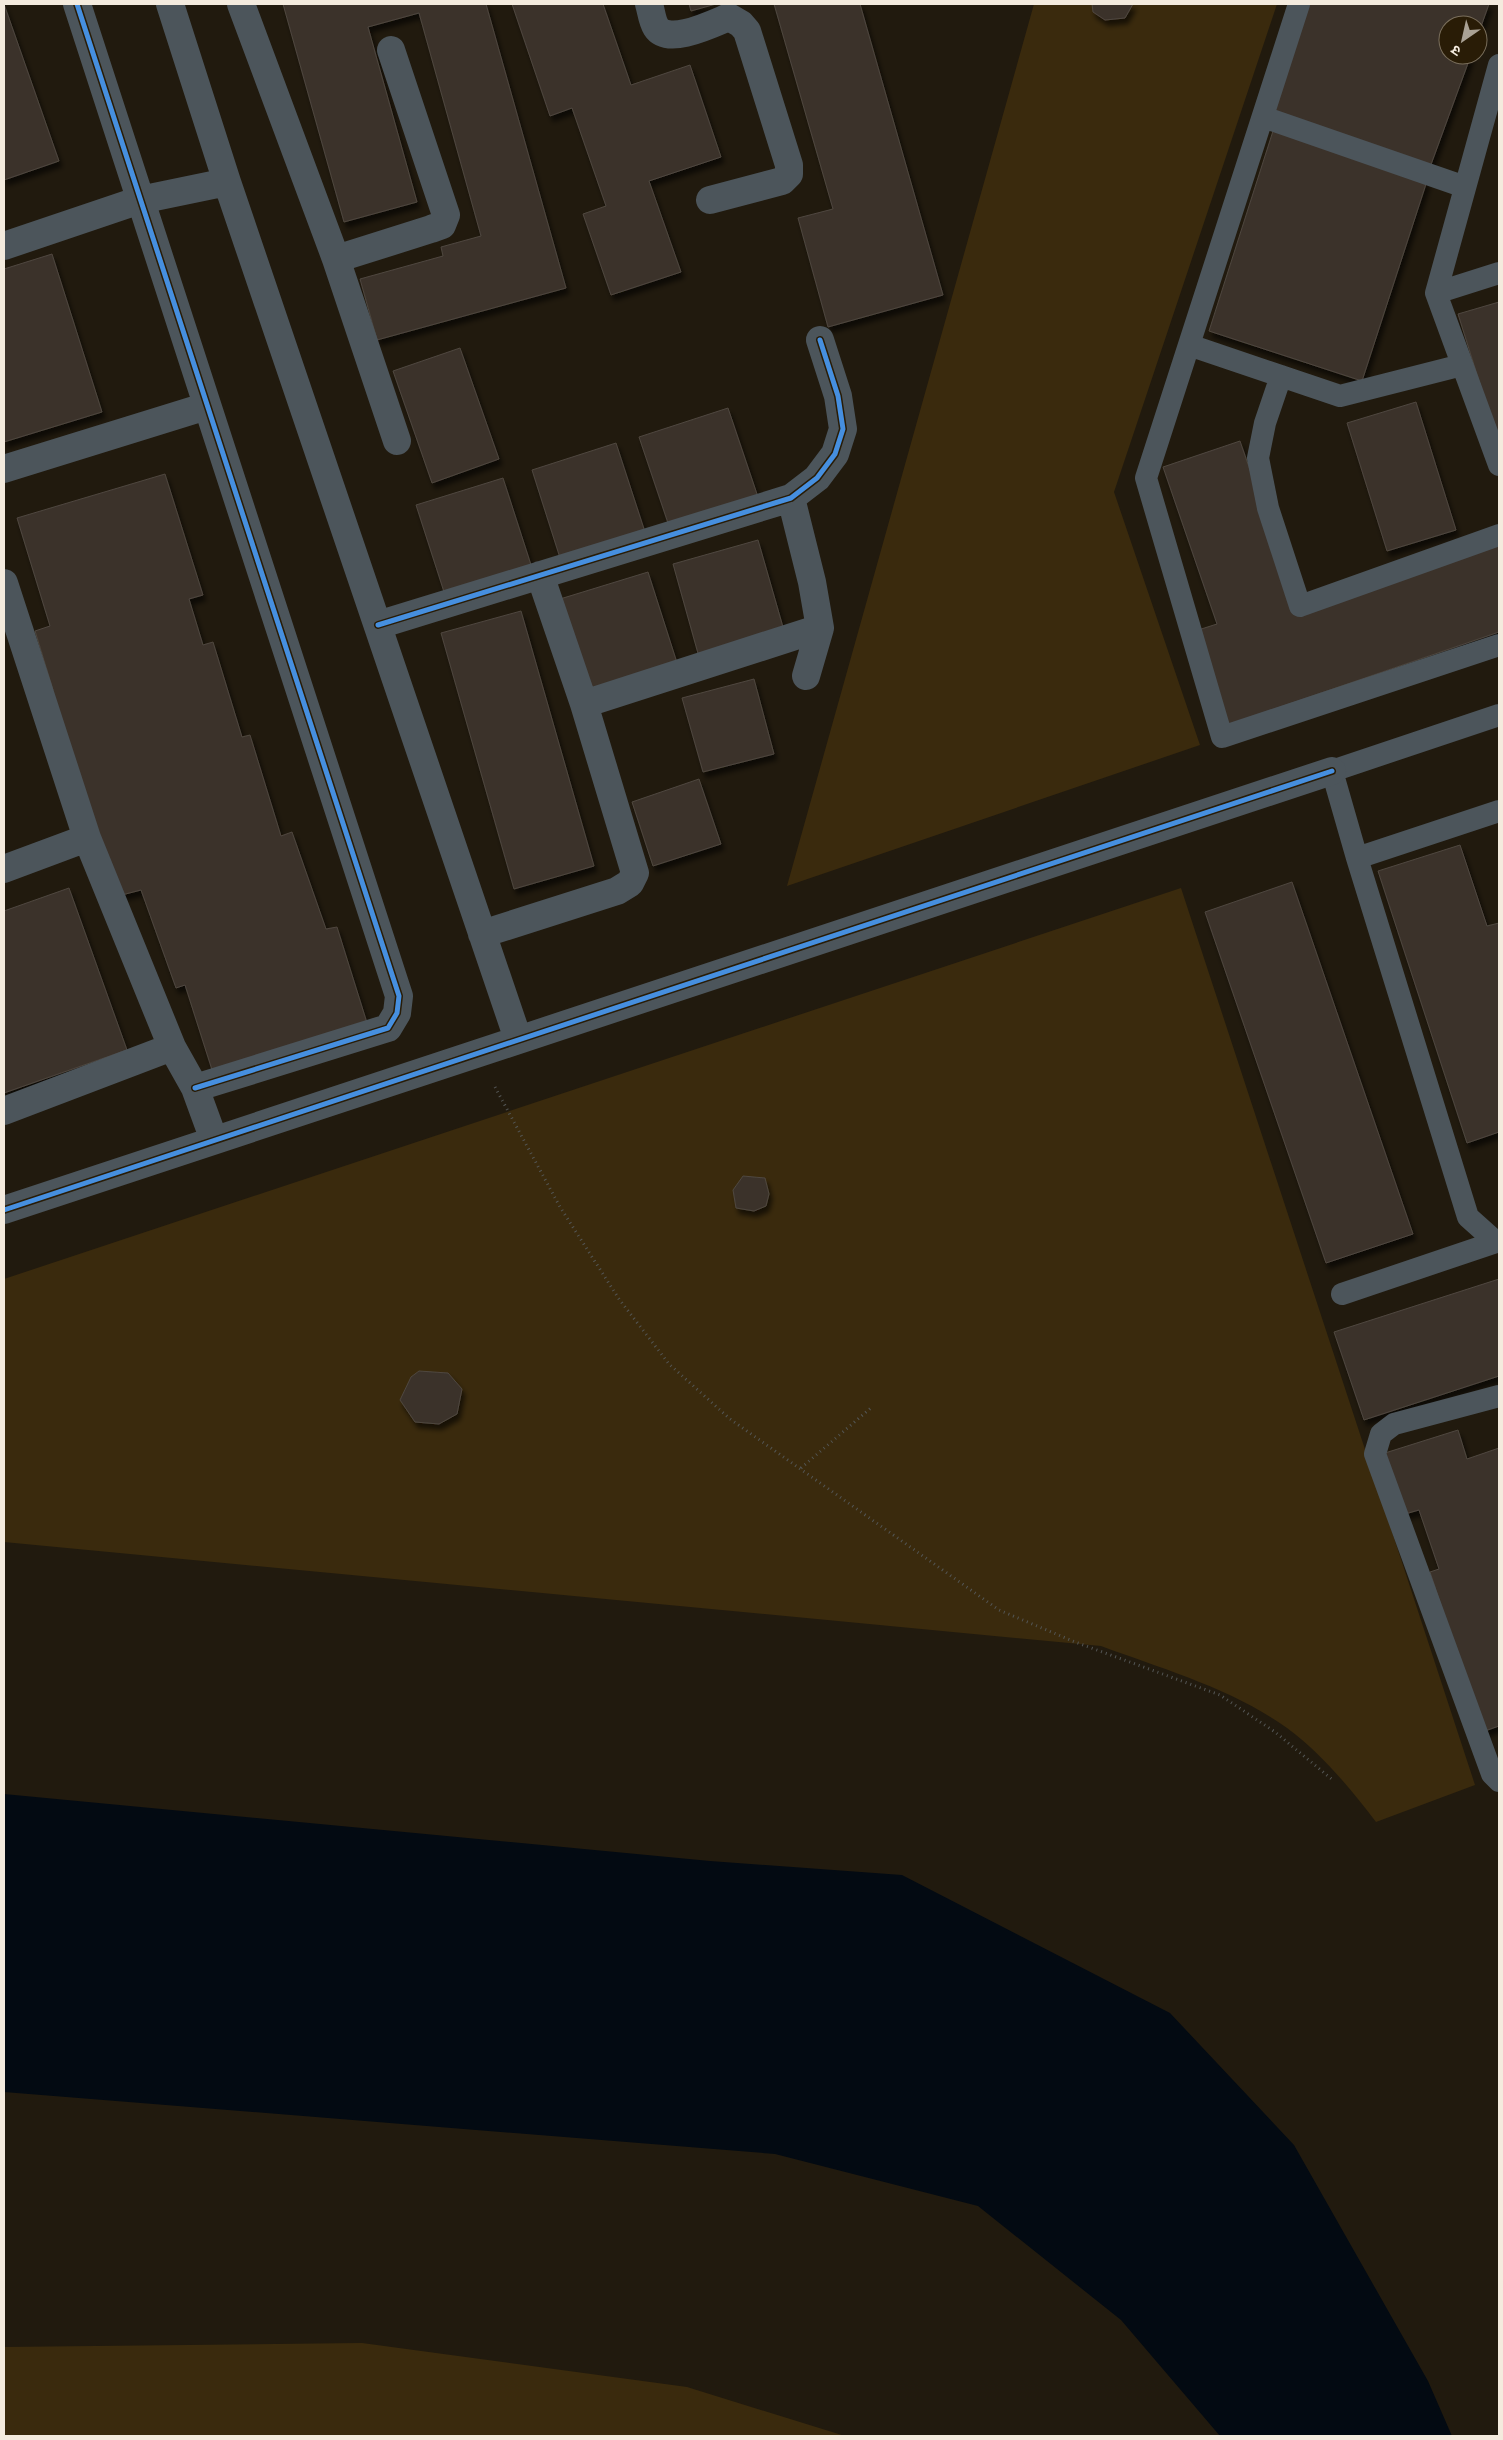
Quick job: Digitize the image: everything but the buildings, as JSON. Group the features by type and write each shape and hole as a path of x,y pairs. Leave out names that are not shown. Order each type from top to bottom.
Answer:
{"street":[{"path":"77,4 399,996 397,1013 388,1028 195,1088"},
{"path":"170,4 227,182 518,1040"},
{"path":"241,4 336,258 397,441"},
{"path":"649,4 656,27 666,35 676,36 729,18 741,24 747,31 789,165 788,174 782,181 710,200"},
{"path":"336,258 442,225 446,215 390,50"},
{"path":"4,246 140,200 227,182"},
{"path":"378,625 791,498 817,478 835,454 843,429 838,396 820,340"},
{"path":"4,469 206,406"},
{"path":"791,498 812,582 820,628 806,676"},
{"path":"482,934 617,891 630,883 635,873 584,704 540,575"},
{"path":"4,582 87,838 172,1047 195,1088 214,1140"},
{"path":"584,704 820,628"},
{"path":"4,1210 1332,771"},
{"path":"4,868 87,838"},
{"path":"4,1111 172,1047"}],"lane":[{"path":"1299,4 1146,478 1222,737 1499,645"},
{"path":"1499,65 1436,293 1499,465"},
{"path":"1263,117 1465,187"},
{"path":"1436,293 1499,273"},
{"path":"1189,345 1340,396 1462,365"},
{"path":"1280,376 1265,423 1258,458 1268,508 1300,606 1499,535"},
{"path":"1497,1241 1468,1217 1332,771 1499,715"},
{"path":"1357,858 1499,811"},
{"path":"1342,1294 1497,1241"},
{"path":"1499,1396 1394,1424 1381,1434 1375,1454 1492,1774 1499,1781"}],"path":[{"path":"477,1053 560,1207 619,1299 669,1364 730,1419 999,1610 1075,1642 1220,1695 1275,1732 1334,1782"},
{"path":"801,1468 872,1407"}],"shaded area":[{"path":"1034,4 1277,4 1114,492 1200,745 787,886"},
{"path":"1181,888 1475,1785 1376,1822 1324,1760 1300,1738 1266,1714 1197,1681 1101,1646 4,1542 4,1279"},
{"path":"4,1794 710,1861 902,1875 1170,2013 1294,2145 1428,2381 1452,2436 1220,2436 1121,2320 978,2206 775,2154 4,2092"},
{"path":"362,2343 687,2387 845,2436 4,2436 4,2347"}],"cycle path":[{"path":"77,4 399,996 397,1013 388,1028 195,1088"},
{"path":"378,625 791,498 817,478 835,454 843,429 838,396 820,340"},
{"path":"4,1210 1332,771"}]}
